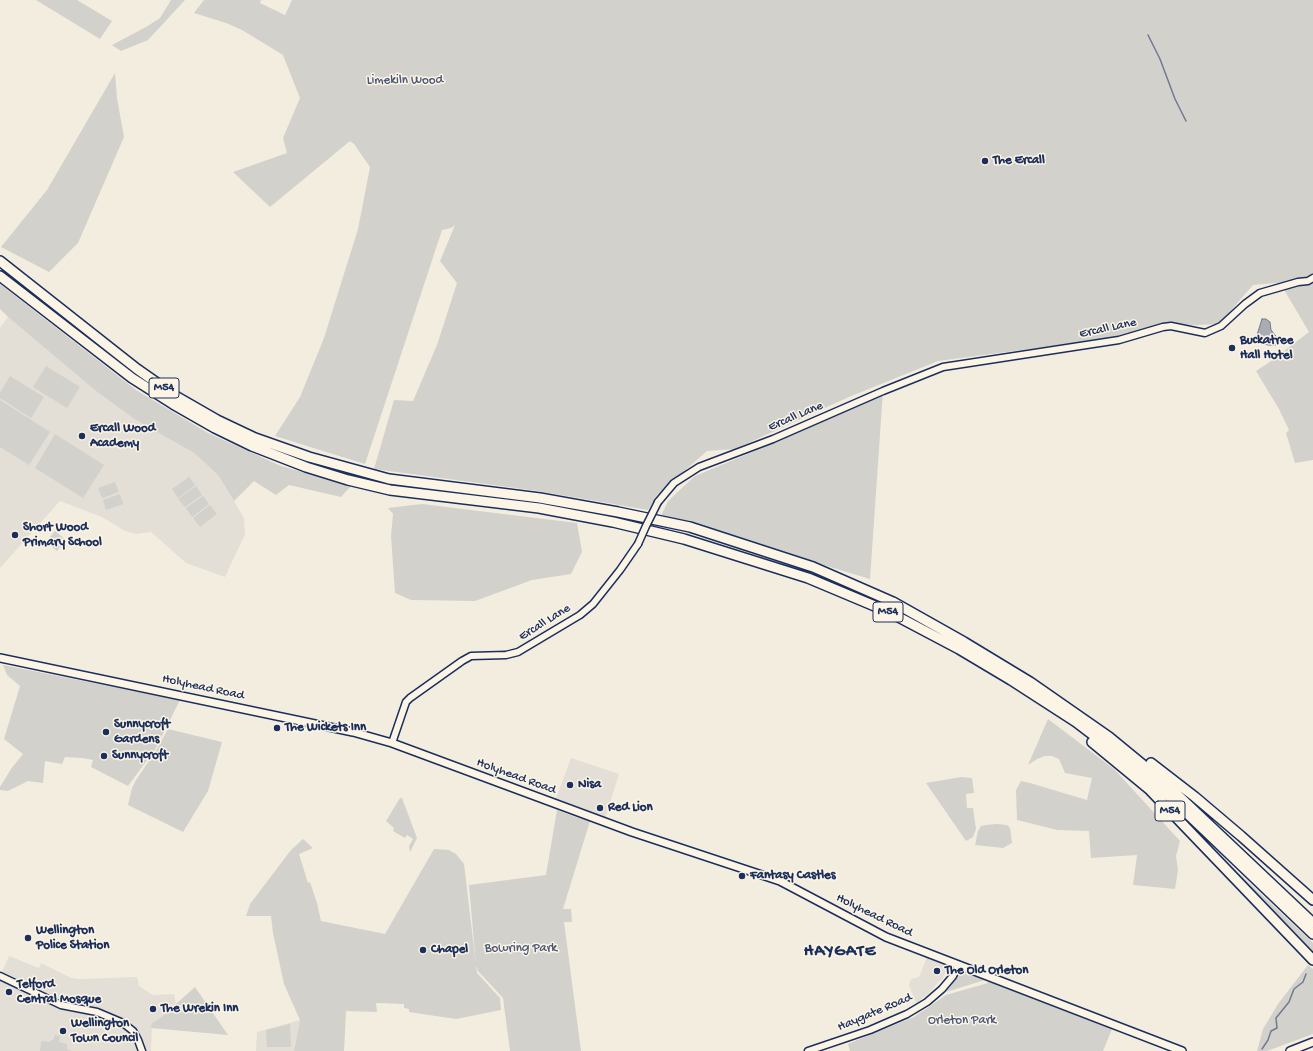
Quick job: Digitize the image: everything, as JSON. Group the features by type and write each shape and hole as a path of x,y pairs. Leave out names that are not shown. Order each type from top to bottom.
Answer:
{"highway":[{"name":"M54","path":"0,261 137,369 177,397 217,420 255,438 309,457 389,479 540,498 690,527 813,567 893,602 964,642 1030,682 1109,738 1165,783 1313,923"},
{"name":"M54","path":"0,276 132,378 173,404 215,428 252,446 306,467 348,480 390,490 539,508 613,522 684,539 808,578 889,612 959,649 1011,680 1076,722 1152,782 1206,830 1313,934"},
{"name":"M54","path":"1011,680 1082,734 1149,789 1313,960"},
{"name":"M54","path":"1109,738 1143,757 1195,797 1242,836 1313,900"}],"main road":[{"name":"Holyhead Road","path":"0,658 299,721 392,743 632,832 780,882 886,937 1182,1051"},
{"path":"1291,1051 1313,1042"}],"street":[{"name":"Ercall Lane","path":"392,743 406,702 462,661 471,656 518,652 580,614 593,604 628,560 638,544 658,502 674,483 699,468 773,439 943,366 1119,340 1163,327 1171,326 1205,333 1221,326 1241,307 1260,293 1298,282 1308,281 1313,278"},
{"name":"Haygate Road","path":"808,1051 870,1030 908,1014 927,1002 948,984 958,966"},
{"path":"0,976 61,1005 103,1015 128,1026 133,1031 142,1051"}],"shaded area":[{"name":"Ercall Wood Academy","path":"8,317 96,391 134,419 194,453 218,475 244,518 245,534 225,577 186,563 151,532 136,534 125,531 102,517 60,501 0,568 0,328"},
{"path":"1262,319 1266,319 1270,322 1271,330 1279,340 1276,345 1261,343 1257,335"},
{"path":"571,758 619,774 605,819 555,801"},
{"path":"9,956 39,968 41,963 71,978 137,977 139,986 153,995 174,994 176,1003 159,1019 152,1023 151,1051 0,1051 0,971 2,972"},
{"path":"927,957 945,965 946,971 942,980 939,981 929,993 916,1003 909,985 911,979 919,977"},
{"path":"300,1020 294,1051 256,1051 257,1032"}],"green space":[{"path":"36,0 77,0 112,21 100,39"},
{"path":"171,0 185,0 148,40 121,51 112,45 160,18"},
{"name":"Limekiln Wood","path":"204,0 261,0 260,3 285,15 292,0 1313,0 1313,274 1287,282 1253,285 1219,324 1160,324 1106,339 938,361 849,397 735,449 707,451 657,495 648,510 538,491 374,469 394,400 413,401 437,345 457,283 440,261 455,225 451,228 442,230 365,464 275,436 300,397 324,338 358,229 370,167 354,144 350,141 270,207 233,172 287,153 283,138 300,98 283,55 242,30 226,23 194,13"},
{"path":"115,73 117,98 124,137 78,243 49,272 1,247 47,190"},
{"path":"0,284 136,390 208,433 281,466 351,486 341,497 289,485 276,495 254,481 234,501 218,475 194,453 134,419 96,391 8,317 0,309"},
{"path":"1313,284 1313,460 1295,463 1286,433 1289,430 1279,409 1256,371 1309,332 1283,288"},
{"path":"46,366 80,387 67,408 33,387"},
{"path":"10,376 44,397 31,418 0,398 0,393"},
{"path":"883,391 870,579 661,516 668,501 695,476 762,448"},
{"path":"0,400 50,432 29,465 0,447"},
{"path":"55,434 104,465 83,498 35,468"},
{"path":"189,477 195,485 178,498 172,489"},
{"path":"115,482 119,492 102,498 98,488"},
{"path":"196,486 202,495 185,507 178,499"},
{"path":"120,494 123,504 106,510 103,500"},
{"path":"203,496 209,504 192,517 186,508"},
{"path":"422,504 577,523 582,552 571,574 532,580 475,601 411,600 395,593 391,536 393,514 388,508"},
{"path":"210,505 217,514 200,527 193,518"},
{"path":"55,531 66,540 57,551 46,542"},
{"name":"Sunnycroft Gardens","path":"3,665 180,700 156,748 128,786 91,767 93,760 65,757 62,764 45,761 43,783 28,781 8,791 0,790 0,787 11,769 23,754 4,739 20,686 7,675"},
{"path":"1048,719 1114,769 1180,841 1176,856 1178,870 1175,889 1133,885 1137,855 1091,858 1089,831 1057,830 1017,820 1016,790 1021,781 1087,800 1092,778 1065,773 1059,759 1052,756 1045,756 1037,759 1028,765"},
{"path":"168,729 222,742 208,791 183,832 128,805 132,788 136,780 157,749"},
{"path":"961,777 972,778 974,793 966,794 967,808 973,808 976,829 973,837 966,841 926,783"},
{"path":"400,798 402,798 417,838 410,852 409,846 413,839 407,835 405,838 393,831 394,828 386,821"},
{"name":"Bowring Park","path":"557,810 590,821 563,909 571,909 572,922 564,922 581,1051 510,1051 503,998 478,971 476,965 469,885 546,875"},
{"path":"997,824 1007,825 1010,828 1012,843 1003,848 975,845 978,831 981,826"},
{"path":"303,839 313,848 299,854 308,883 310,882 317,903 321,921 385,934 434,849 449,850 456,854 464,864 477,973 500,998 501,1010 456,1019 409,1012 409,1009 404,1008 404,1004 376,1003 377,1012 346,1011 344,1051 294,1051 300,1020 284,984 273,933 271,916 246,916 250,904 291,850"},
{"path":"1213,849 1313,943 1313,954"},
{"path":"1308,965 1313,969 1313,1034 1267,1051 1257,1051 1263,1029 1278,1004"},
{"path":"964,973 985,980 946,992 959,975"},
{"name":"Orleton Park","path":"988,981 1112,1029 1103,1051 850,1051 848,1044 914,1017 946,995 988,983"},
{"path":"195,987 228,1035 151,1028 152,1023 159,1019"},
{"path":"290,1024 291,1047 267,1047 266,1030"},
{"path":"55,1035 60,1036 59,1042 67,1044 67,1049 72,1051 40,1051 41,1042 50,1042 53,1040"}],"waterway":[{"path":"1148,35 1160,59 1175,99 1186,121"},
{"path":"1262,1049 1268,1040 1271,1031 1277,1028 1276,1018 1289,1002 1294,989 1303,982 1306,974"}],"place":[{"name":"The Ercall","path":"985,161"},
{"name":"Buckatree Hall Hotel","path":"1232,348"},
{"name":"Ercall Wood Academy","path":"82,436"},
{"name":"Short Wood Primary School","path":"15,535"},
{"name":"The Wickets Inn","path":"277,728"},
{"name":"Sunnycroft Gardens","path":"106,732"},
{"name":"Sunnycroft","path":"104,756"},
{"name":"Nisa","path":"570,785"},
{"name":"Red Lion","path":"600,808"},
{"name":"Fantasy Castles","path":"742,876"},
{"name":"Wellington Police Station","path":"28,938"},
{"name":"Chapel","path":"423,950"},
{"name":"The Old Orleton","path":"937,971"},
{"name":"Telford Central Mosque","path":"9,992"},
{"name":"The Wrekin Inn","path":"153,1009"},
{"name":"Wellington Town Council","path":"63,1031"}],"district":[{"name":"HAYGATE","path":"840,952"}]}
